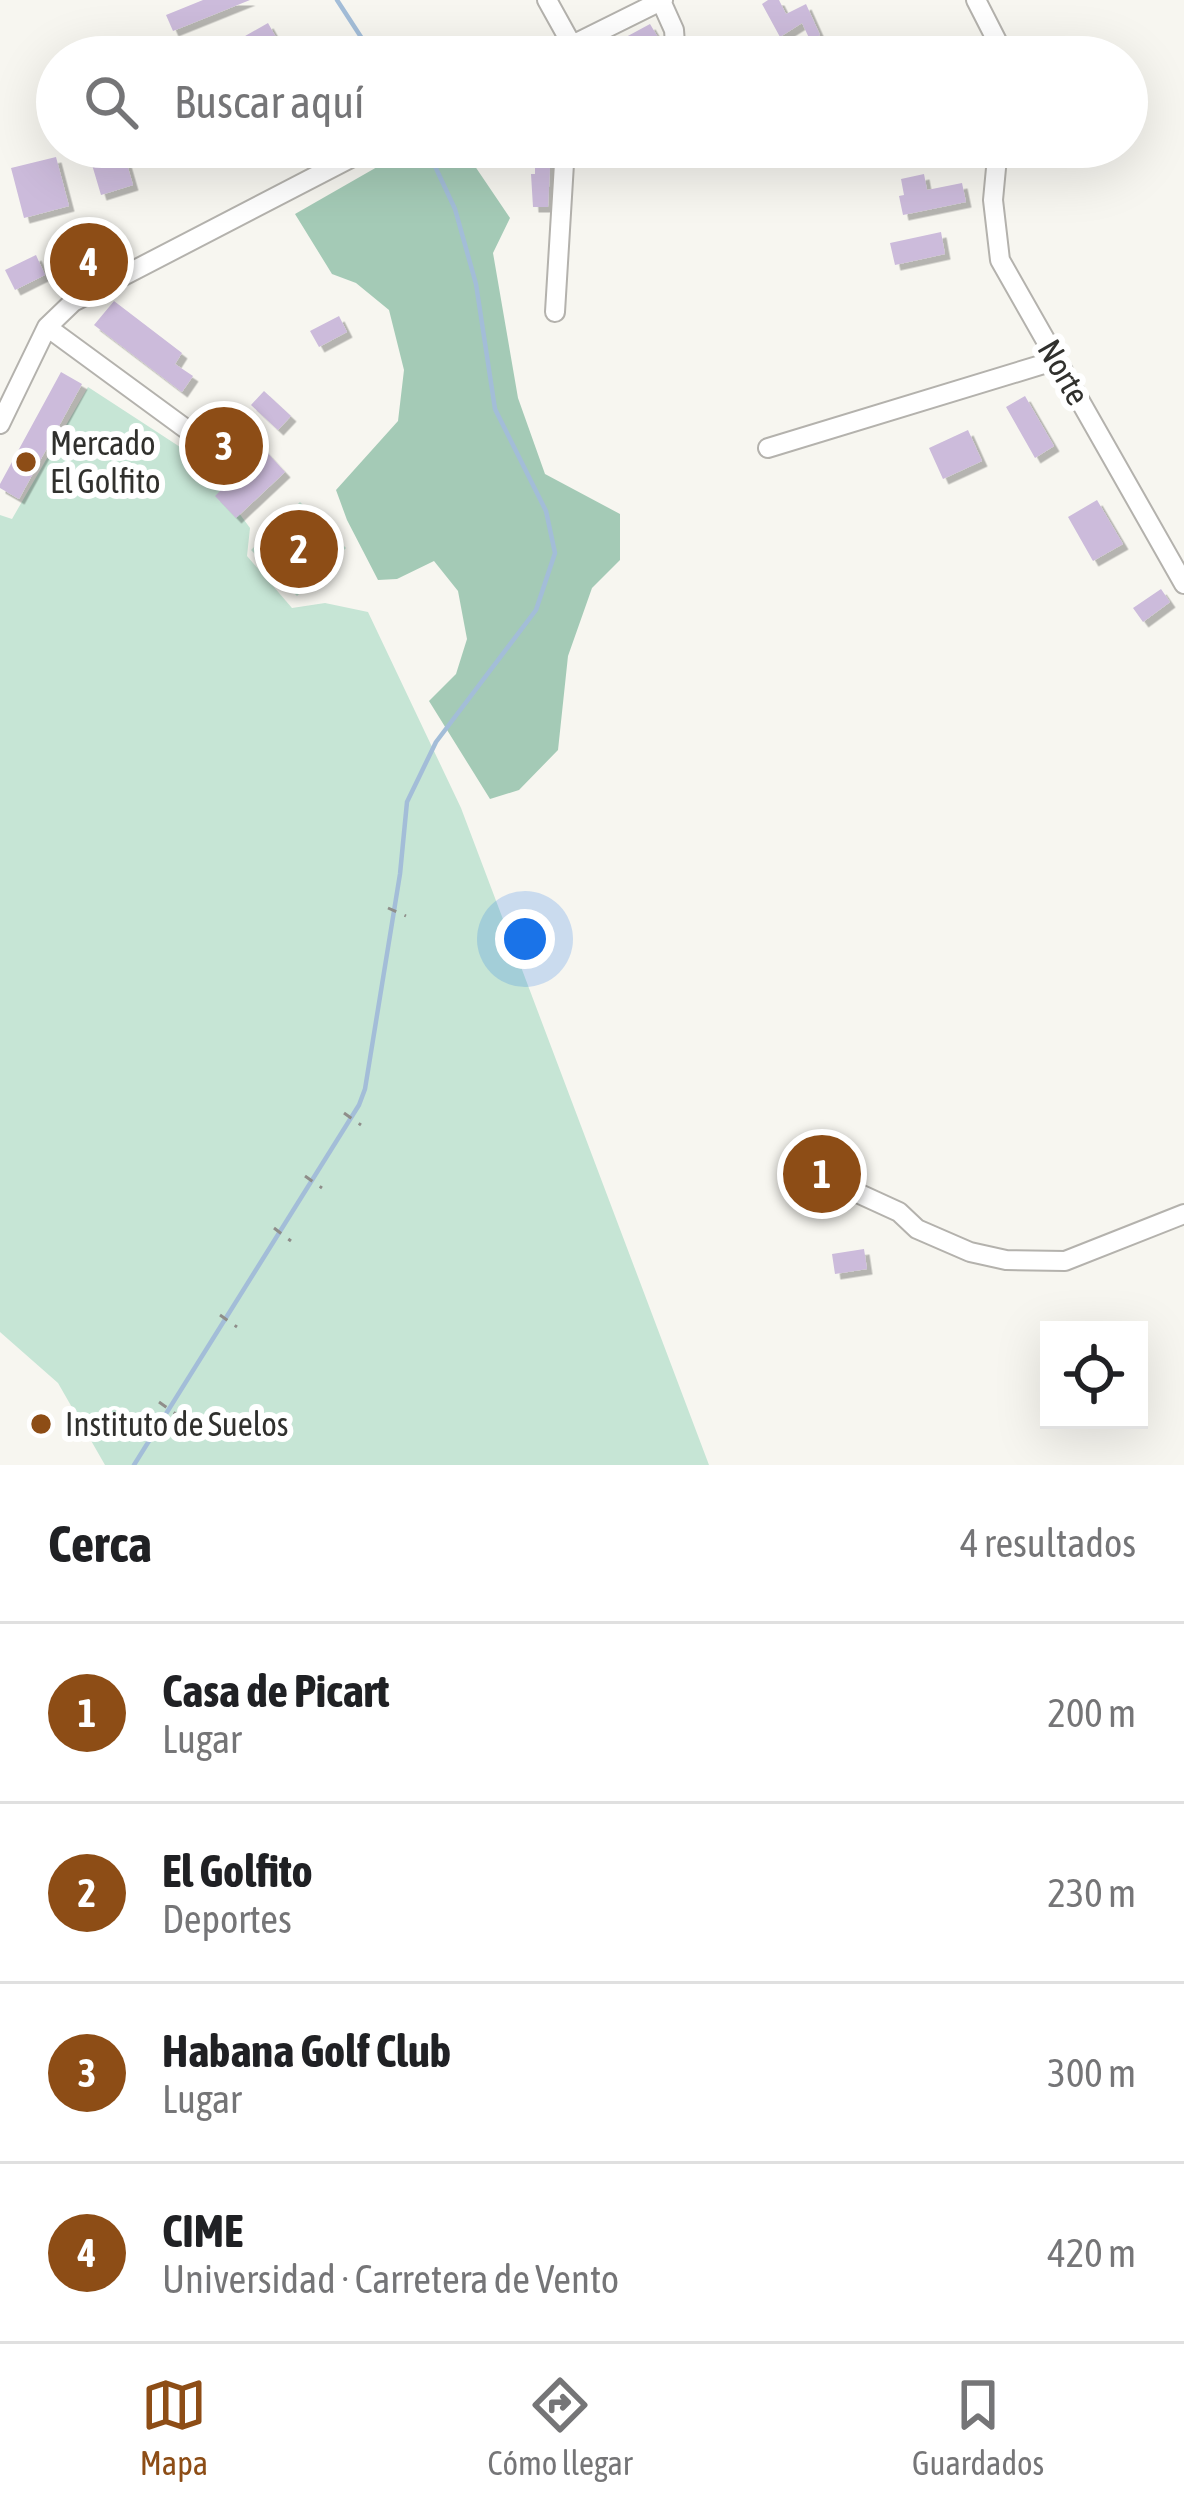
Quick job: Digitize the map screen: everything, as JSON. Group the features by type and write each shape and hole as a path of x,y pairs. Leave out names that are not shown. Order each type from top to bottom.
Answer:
{"street":[{"path":"547,0 564,36"},
{"path":"598,36 662,0 674,36"},
{"path":"976,0 994,36"},
{"path":"0,424 47,327 63,309 87,292 330,168"},
{"path":"554,312 564,168"},
{"name":"Norte","path":"996,168 993,200 1000,260 1184,584"},
{"path":"47,327 212,448"},
{"path":"768,448 1057,360"},
{"path":"840,1185 899,1212 917,1229 970,1252 1006,1260 1065,1262 1184,1214"}],"path":[{"path":"388,908 406,916"},
{"path":"344,1113 361,1125"},
{"path":"305,1176 322,1188"},
{"path":"274,1228 291,1241"},
{"path":"220,1315 237,1327"},
{"path":"159,1402 176,1414"}],"green space":[{"path":"375,168 476,168 510,218 493,253 518,398 545,474 620,514 620,560 592,588 568,656 558,750 519,790 490,799 429,701 456,674 467,639 458,591 434,561 397,579 378,580 347,520 336,490 398,421 404,370 389,310 356,283 332,274 295,214"},
{"path":"88,387 200,460 250,528 247,556 292,608 325,603 368,612 461,808 709,1465 105,1465 58,1383 0,1332 0,515 12,519"},
{"path":"300,502 346,548 297,596 251,550"}],"building":[{"path":"203,0 250,0 173,31 166,15"},
{"path":"779,0 786,14 806,4 820,35 808,36 802,23 779,36 762,4"},
{"path":"268,23 275,36 245,36"},
{"path":"650,24 657,36 628,36"},
{"path":"36,162 36,168 59,168 69,206 24,218 11,168"},
{"path":"93,168 128,168 133,185 101,195"},
{"path":"535,168 550,168 548,207 533,207 531,174"},
{"path":"924,174 927,190 962,183 966,202 903,215 901,179"},
{"path":"941,232 945,254 895,265 890,243"},
{"path":"36,255 45,275 15,290 5,270"},
{"path":"114,301 182,353 175,364 193,376 182,392 94,325"},
{"path":"339,316 347,332 319,347 310,331"},
{"path":"61,372 82,384 19,499 0,484"},
{"path":"264,391 291,416 278,430 251,405"},
{"path":"1025,396 1054,446 1035,458 1006,407"},
{"path":"968,430 982,461 943,479 929,448"},
{"path":"251,435 285,472 236,518 215,496 226,485 213,471"},
{"path":"1097,500 1123,544 1093,561 1068,517"},
{"path":"1161,589 1170,602 1143,622 1133,608"},
{"path":"819,1154 827,1156 834,1169 825,1190 807,1166"},
{"path":"864,1249 867,1269 835,1274 832,1254"}],"waterway":[{"path":"337,0 360,36"},
{"path":"134,1465 359,1105 400,874 407,802 436,742 536,610 555,553 546,511 495,409 476,284 455,209 436,168"}],"place":[{"name":"CIME","path":"89,262"},
{"name":"Habana Golf Club","path":"224,446"},
{"name":"Mercado El Golfito","path":"26,462"},
{"name":"El Golfito","path":"299,549"},
{"name":"Casa de Picart","path":"822,1174"},
{"name":"Instituto de Suelos","path":"41,1424"}]}
